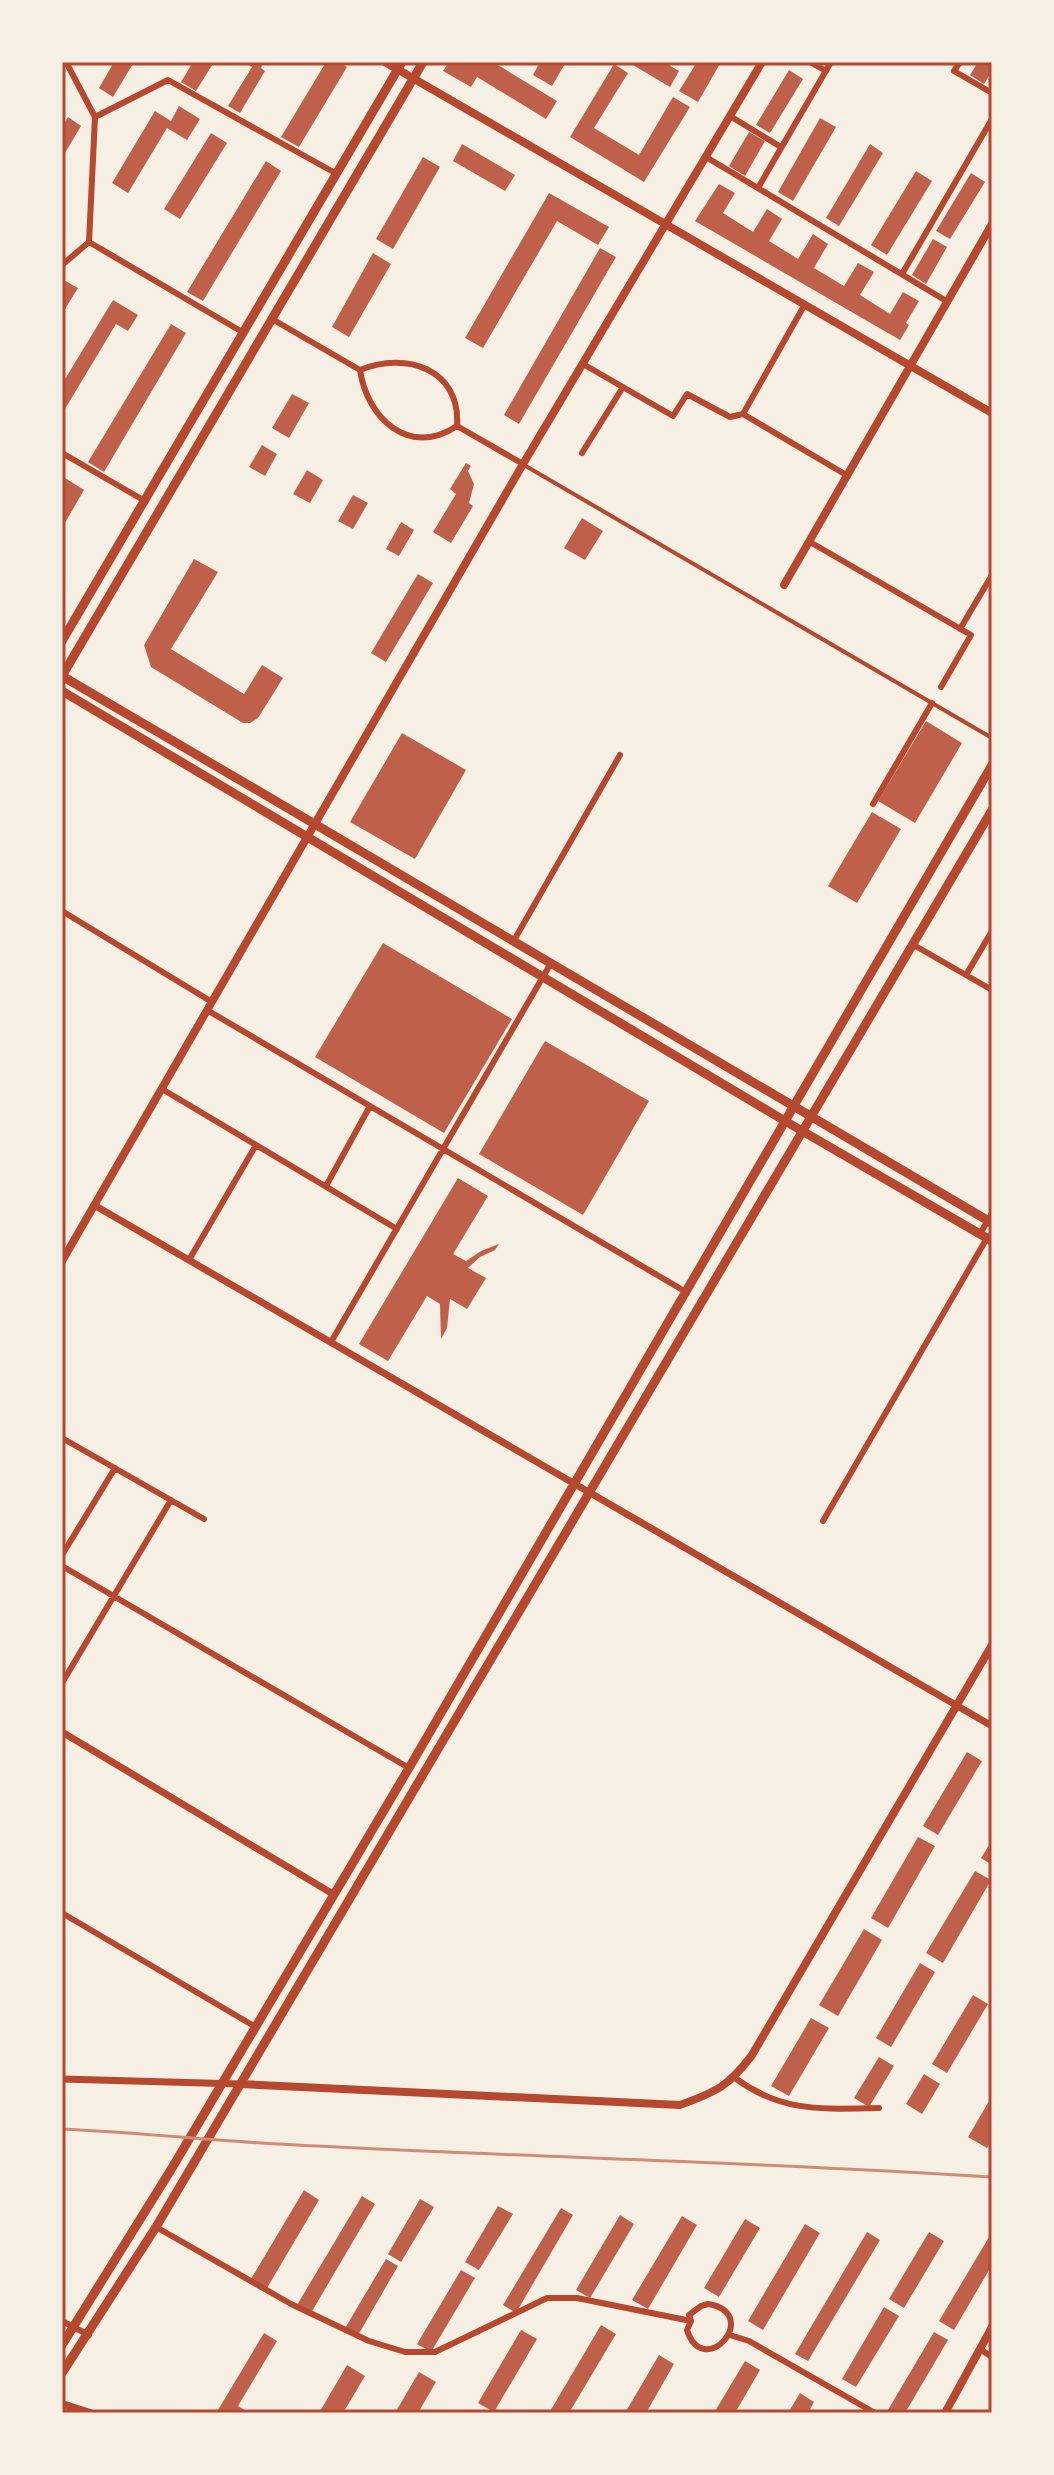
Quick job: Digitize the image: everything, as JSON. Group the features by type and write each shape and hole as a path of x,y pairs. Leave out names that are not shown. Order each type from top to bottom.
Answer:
{"main road":[{"path":"385,62 400,66 414,77 992,413"},
{"path":"423,62 62,676 809,1117 991,1219"},
{"path":"62,1261 523,464 762,62"},
{"path":"62,641 400,66"},
{"path":"784,585 992,224"},
{"path":"214,386 218,396 228,394"},
{"path":"62,691 986,1237"},
{"path":"62,2345 409,1768 992,765"},
{"path":"62,2373 156,2227 992,810"},
{"path":"240,2084 680,2105 712,2093 735,2078 760,2042 992,1645"},
{"path":"945,2413 992,2327"},
{"path":"62,2404 90,2413"}],"street":[{"path":"62,265 89,242 95,117 66,62"},
{"path":"810,62 826,71"},
{"path":"758,188 831,62"},
{"path":"960,62 954,71 992,93"},
{"path":"95,117 168,80 337,174"},
{"path":"730,116 781,147"},
{"path":"902,274 992,119"},
{"path":"706,157 948,302"},
{"path":"89,242 244,333"},
{"path":"743,414 805,303"},
{"path":"272,319 360,370"},
{"path":"360,370 379,362 394,361 425,368 444,384 456,410 457,426"},
{"path":"583,364 673,416 687,394 730,417 743,414 848,476"},
{"path":"360,370 363,391 369,404 391,427 415,436 443,433 457,426"},
{"path":"582,453 623,387"},
{"path":"457,426 992,738"},
{"path":"62,453 145,501"},
{"path":"810,542 971,635 941,687"},
{"path":"960,629 992,575"},
{"path":"873,804 932,703"},
{"path":"513,942 620,755"},
{"path":"62,911 370,1106 686,1292"},
{"path":"966,975 992,931"},
{"path":"912,944 992,990"},
{"path":"331,1342 551,963"},
{"path":"162,1089 397,1229"},
{"path":"326,1186 370,1106"},
{"path":"189,1260 256,1145"},
{"path":"94,1205 992,1726"},
{"path":"823,1521 986,1237 991,1219"},
{"path":"62,1438 204,1519"},
{"path":"62,1555 115,1468"},
{"path":"62,1683 171,1500"},
{"path":"62,1566 409,1768"},
{"path":"62,1732 333,1894"},
{"path":"62,1913 254,2026"},
{"path":"735,2078 756,2093 810,2110 879,2108"},
{"path":"62,2079 240,2084"},
{"path":"156,2227 291,2304 369,2341 405,2352 435,2352 547,2298 577,2298 691,2321"},
{"path":"716,2305 727,2314 730,2335 721,2345 707,2349 700,2347 689,2337 689,2315 701,2306 716,2305"},
{"path":"62,2321 89,2335"},
{"path":"730,2335 749,2341 875,2413"},
{"path":"980,2349 992,2357"}],"building":[{"path":"114,62 134,62 113,97 99,88"},
{"path":"193,62 214,62 196,91 181,82"},
{"path":"244,62 264,62 261,68 265,71 240,113 228,106 252,67"},
{"path":"326,62 338,62 347,67 299,147 281,137"},
{"path":"449,62 493,62 557,101 546,119 477,77 471,87 443,71"},
{"path":"540,62 566,62 552,86 533,75"},
{"path":"628,62 664,62 679,71 670,87"},
{"path":"697,62 721,62 698,102 679,91"},
{"path":"978,62 992,62 992,71 984,84 970,75"},
{"path":"614,64 628,73 594,128 639,155 673,97 690,107 644,182 570,137"},
{"path":"789,70 803,79 770,133 756,125"},
{"path":"179,106 200,119 187,140 167,128 128,193 112,183 155,111 171,121"},
{"path":"68,117 81,126 62,158 62,127"},
{"path":"820,118 836,127 793,201 778,192"},
{"path":"749,132 765,141 745,176 729,166"},
{"path":"211,133 227,143 180,219 164,209"},
{"path":"462,144 515,175 505,191 453,161"},
{"path":"870,144 883,153 839,226 826,218"},
{"path":"423,157 440,167 393,249 376,239"},
{"path":"266,161 281,171 203,301 187,292"},
{"path":"916,171 932,181 887,255 871,245"},
{"path":"971,173 985,182 950,239 936,231"},
{"path":"719,184 735,193 723,213 753,232 767,209 782,219 769,241 798,259 813,234 828,244 814,268 844,286 858,263 874,272 860,295 890,314 903,292 919,301 900,340 695,221"},
{"path":"549,193 609,227 598,245 557,221 483,348 465,338"},
{"path":"933,239 947,247 926,284 912,275"},
{"path":"600,248 616,257 519,424 504,415"},
{"path":"373,253 391,264 349,337 332,327"},
{"path":"62,279 78,288 62,314"},
{"path":"113,300 138,315 128,331 116,324 62,414 62,384"},
{"path":"171,324 186,333 104,472 88,462"},
{"path":"292,394 309,403 289,438 272,428"},
{"path":"262,445 277,454 265,476 249,467"},
{"path":"466,463 471,466 468,471 474,484 469,503 473,506 451,543 433,532 456,494 450,489"},
{"path":"307,470 323,480 310,503 293,494"},
{"path":"62,476 84,490 62,528"},
{"path":"353,495 368,503 353,529 338,521"},
{"path":"582,518 603,531 585,560 564,548"},
{"path":"401,522 414,530 399,556 386,549"},
{"path":"194,559 218,572 171,649 244,694 262,665 283,678 258,718 250,723 243,723 151,667 144,645"},
{"path":"418,574 433,583 386,662 371,653"},
{"path":"926,721 962,743 915,823 878,801"},
{"path":"402,733 466,770 415,859 350,822"},
{"path":"872,812 901,829 857,903 828,886"},
{"path":"383,943 512,1019 444,1133 315,1057"},
{"path":"545,1041 649,1101 583,1215 479,1154"},
{"path":"458,1178 488,1196 453,1254 466,1261 499,1244 468,1268 486,1278 467,1309 450,1299 447,1328 441,1339 440,1304 427,1296 388,1361 359,1344"},
{"path":"967,1752 982,1761 938,1835 923,1826"},
{"path":"918,1837 935,1846 888,1928 871,1918"},
{"path":"992,1840 992,1865 981,1858"},
{"path":"975,1871 991,1880 943,1963 926,1953"},
{"path":"864,1929 882,1940 838,2016 819,2005"},
{"path":"920,1963 935,1972 891,2047 876,2038"},
{"path":"973,1995 988,2004 947,2073 932,2064"},
{"path":"811,2018 829,2028 789,2096 771,2086"},
{"path":"879,2057 894,2066 869,2107 854,2098"},
{"path":"924,2074 940,2084 922,2114 906,2104"},
{"path":"992,2096 992,2141 987,2148 968,2137"},
{"path":"304,2190 319,2200 267,2288 251,2279"},
{"path":"362,2196 375,2204 311,2313 297,2305"},
{"path":"420,2199 434,2207 401,2262 388,2254"},
{"path":"498,2206 513,2214 479,2270 465,2262"},
{"path":"561,2208 573,2215 516,2313 503,2305"},
{"path":"620,2215 634,2224 590,2298 576,2290"},
{"path":"682,2216 697,2225 648,2309 632,2300"},
{"path":"745,2219 760,2228 719,2297 704,2288"},
{"path":"805,2224 820,2233 763,2330 748,2321"},
{"path":"867,2232 880,2240 808,2361 795,2354"},
{"path":"929,2232 944,2241 904,2308 889,2299"},
{"path":"992,2232 992,2265 954,2330 939,2321"},
{"path":"386,2259 398,2266 357,2337 344,2330"},
{"path":"461,2270 475,2278 431,2352 417,2344"},
{"path":"884,2307 899,2316 856,2387 842,2379"},
{"path":"601,2325 616,2334 569,2413 549,2413"},
{"path":"521,2330 537,2339 494,2412 478,2403"},
{"path":"934,2332 948,2340 905,2413 893,2413 888,2410"},
{"path":"264,2333 277,2341 238,2406 250,2413 222,2413 218,2410"},
{"path":"659,2355 674,2364 646,2413 625,2413"},
{"path":"745,2361 760,2370 735,2413 714,2413"},
{"path":"347,2365 365,2376 343,2413 319,2413"},
{"path":"419,2372 436,2382 418,2413 395,2413"},
{"path":"800,2393 814,2402 808,2413 788,2413"}],"railway":[{"path":"62,2129 352,2148 992,2177"}]}
